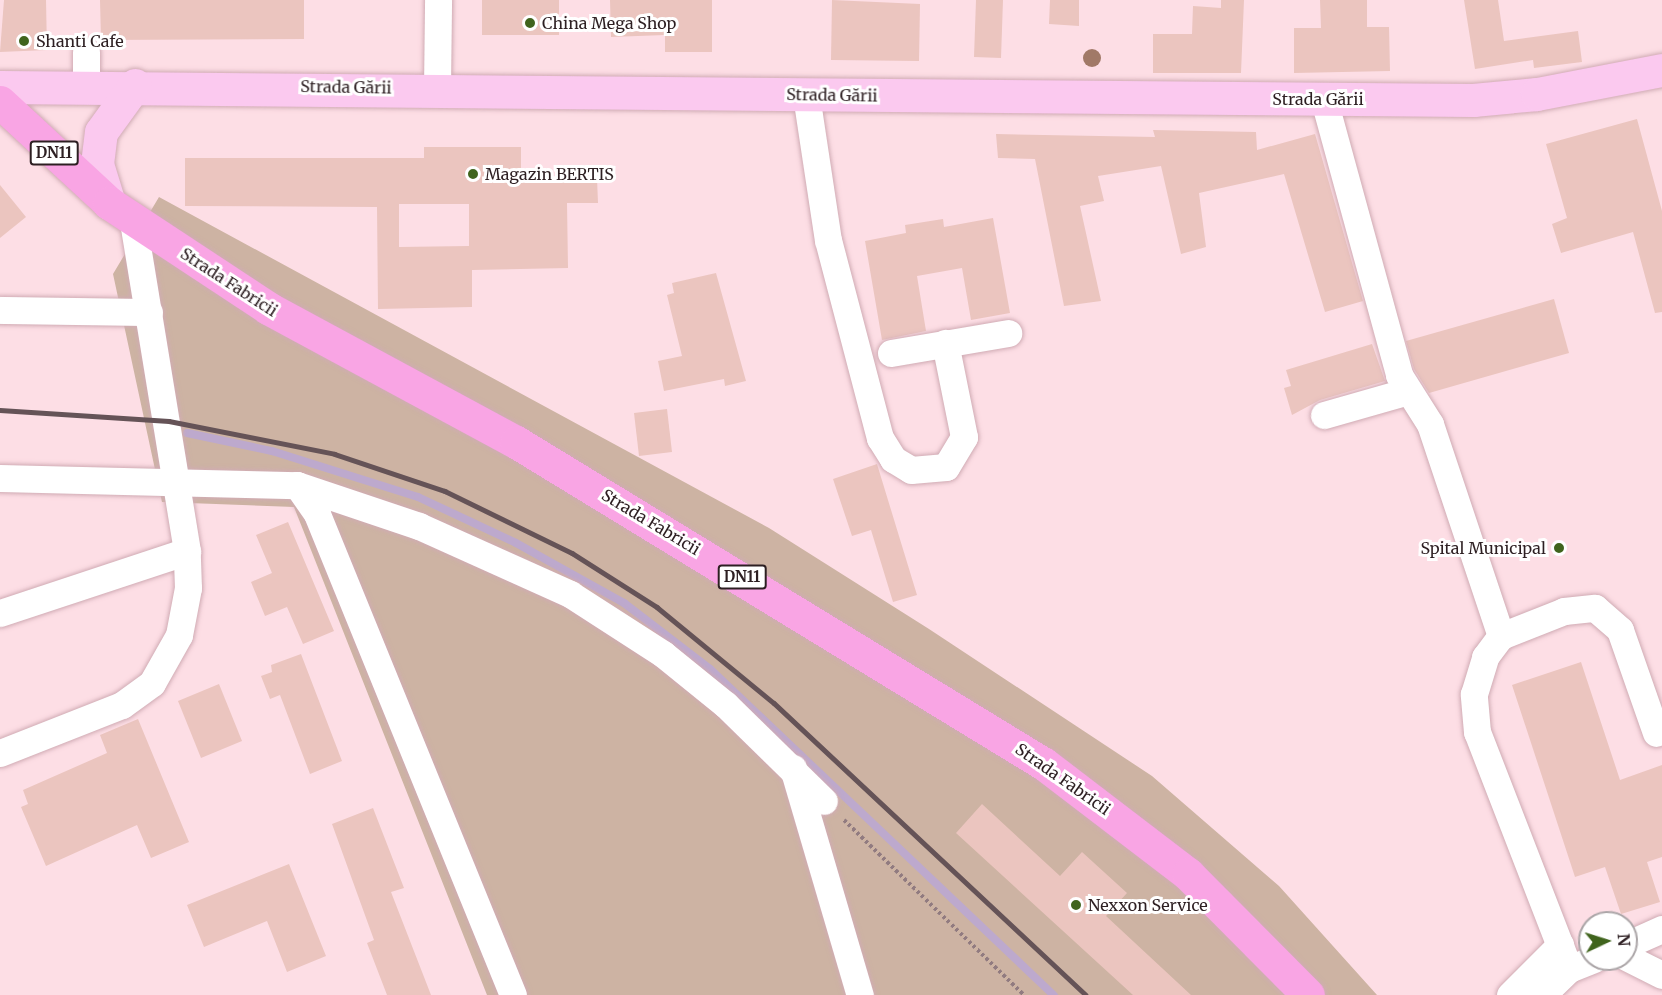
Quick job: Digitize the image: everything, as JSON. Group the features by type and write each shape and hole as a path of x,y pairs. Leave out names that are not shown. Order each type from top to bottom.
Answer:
{"highway":[{"name":"Strada Fabricii","path":"0,102 121,211 268,308 516,442 1044,764 1188,874 1308,995"}],"main road":[{"name":"Strada Gării","path":"0,87 135,85 1324,100 1509,98 1662,70"},
{"path":"121,211 97,164 101,132 135,85"}],"street":[{"path":"437,88 438,0"},
{"path":"86,52 86,86"},
{"path":"806,95 828,240 880,438 893,459 911,470 946,467 964,437 945,343"},
{"path":"1324,100 1398,375 1430,424 1501,636"},
{"path":"0,753 122,705 152,683 179,635 188,588 187,551 149,312 121,211"},
{"path":"0,310 149,312"},
{"path":"891,353 1008,333"},
{"path":"1324,415 1408,391"},
{"path":"0,478 297,485 419,526 570,594 663,654 793,767 824,801"},
{"path":"297,485 316,514 513,995"},
{"path":"0,613 187,551"},
{"path":"1565,957 1474,717 1480,671 1501,636 1564,611 1595,608 1620,630 1653,689 1656,733"},
{"path":"793,767 860,995"},
{"path":"1638,940 1662,929"},
{"path":"1542,995 1565,957"},
{"path":"1510,995 1565,957 1578,958"},
{"path":"1638,963 1662,975"}],"path":[{"path":"824,801 1023,995"}],"shaded area":[{"path":"159,197 769,528 929,629 1152,776 1279,886 1377,995 487,995 294,507 162,502 113,274"}],"building":[{"path":"4,0 46,0 47,50 0,52"},
{"path":"100,0 304,0 304,39 101,40"},
{"path":"482,0 559,0 559,35 482,35"},
{"path":"610,0 712,0 712,52 665,52 665,35 611,37"},
{"path":"832,0 920,4 919,61 831,60"},
{"path":"976,0 1003,0 1001,58 974,57"},
{"path":"1050,0 1079,0 1079,26 1049,24"},
{"path":"1221,0 1244,0 1241,73 1153,73 1153,34 1192,34 1193,6 1221,8"},
{"path":"1320,0 1367,0 1367,27 1389,27 1390,71 1294,73 1294,28 1321,28"},
{"path":"1464,0 1498,0 1504,41 1578,31 1582,62 1534,68 1533,60 1475,69"},
{"path":"1637,119 1662,211 1662,312 1655,313 1633,232 1561,253 1552,224 1567,218 1546,144"},
{"path":"1153,130 1256,132 1257,150 1315,134 1363,301 1325,312 1284,174 1199,193 1206,247 1181,254 1161,166 1098,176 1104,201 1080,206 1101,301 1064,306 1035,159 998,158 996,134 1155,137"},
{"path":"424,147 521,147 521,178 597,178 598,203 567,203 568,268 472,270 472,307 378,309 377,207 185,206 185,158 424,158","holes":["399,204 469,204 469,246 399,247"]},
{"path":"0,185 26,217 0,238"},
{"path":"993,218 1010,313 971,320 962,268 917,276 926,331 882,340 865,241 906,233 905,225 943,219 944,227"},
{"path":"716,273 746,381 725,386 724,379 664,391 658,361 682,356 667,295 674,293 672,283"},
{"path":"1554,299 1569,353 1429,393 1414,369 1406,341"},
{"path":"1372,344 1385,381 1320,400 1292,415 1284,388 1291,386 1286,370"},
{"path":"667,409 672,452 639,456 634,413"},
{"path":"877,464 917,595 893,602 871,530 852,536 833,479"},
{"path":"288,522 334,631 303,644 287,607 265,616 251,582 272,573 256,535"},
{"path":"301,654 342,761 310,774 280,695 270,699 261,676 272,672 271,665"},
{"path":"1581,662 1620,780 1662,765 1662,857 1647,862 1660,902 1631,911 1620,911 1605,867 1575,877 1512,685"},
{"path":"219,684 242,741 201,758 178,701"},
{"path":"138,719 189,842 151,858 137,825 46,866 21,807 28,804 23,790 107,753 100,735"},
{"name":"Nexxon Service","path":"982,804 1060,876 1082,852 1127,893 1106,916 1191,995 1133,995 956,833"},
{"path":"373,808 404,888 391,892 431,995 387,995 367,943 374,940 332,824"},
{"path":"289,864 326,956 287,972 267,921 204,947 187,905"}],"waterway":[{"path":"187,433 272,451 418,497 516,543 624,603 710,669 1054,995"}],"railway":[{"path":"0,410 169,421 335,454 445,491 572,553 657,607 774,703 1086,995"}],"place":[{"name":"China Mega Shop","path":"530,23"},
{"name":"Shanti Cafe","path":"24,41"},
{"name":"Magazin BERTIS","path":"473,174"},
{"name":"Spital Municipal","path":"1559,548"},
{"name":"Nexxon Service","path":"1076,905"}]}
